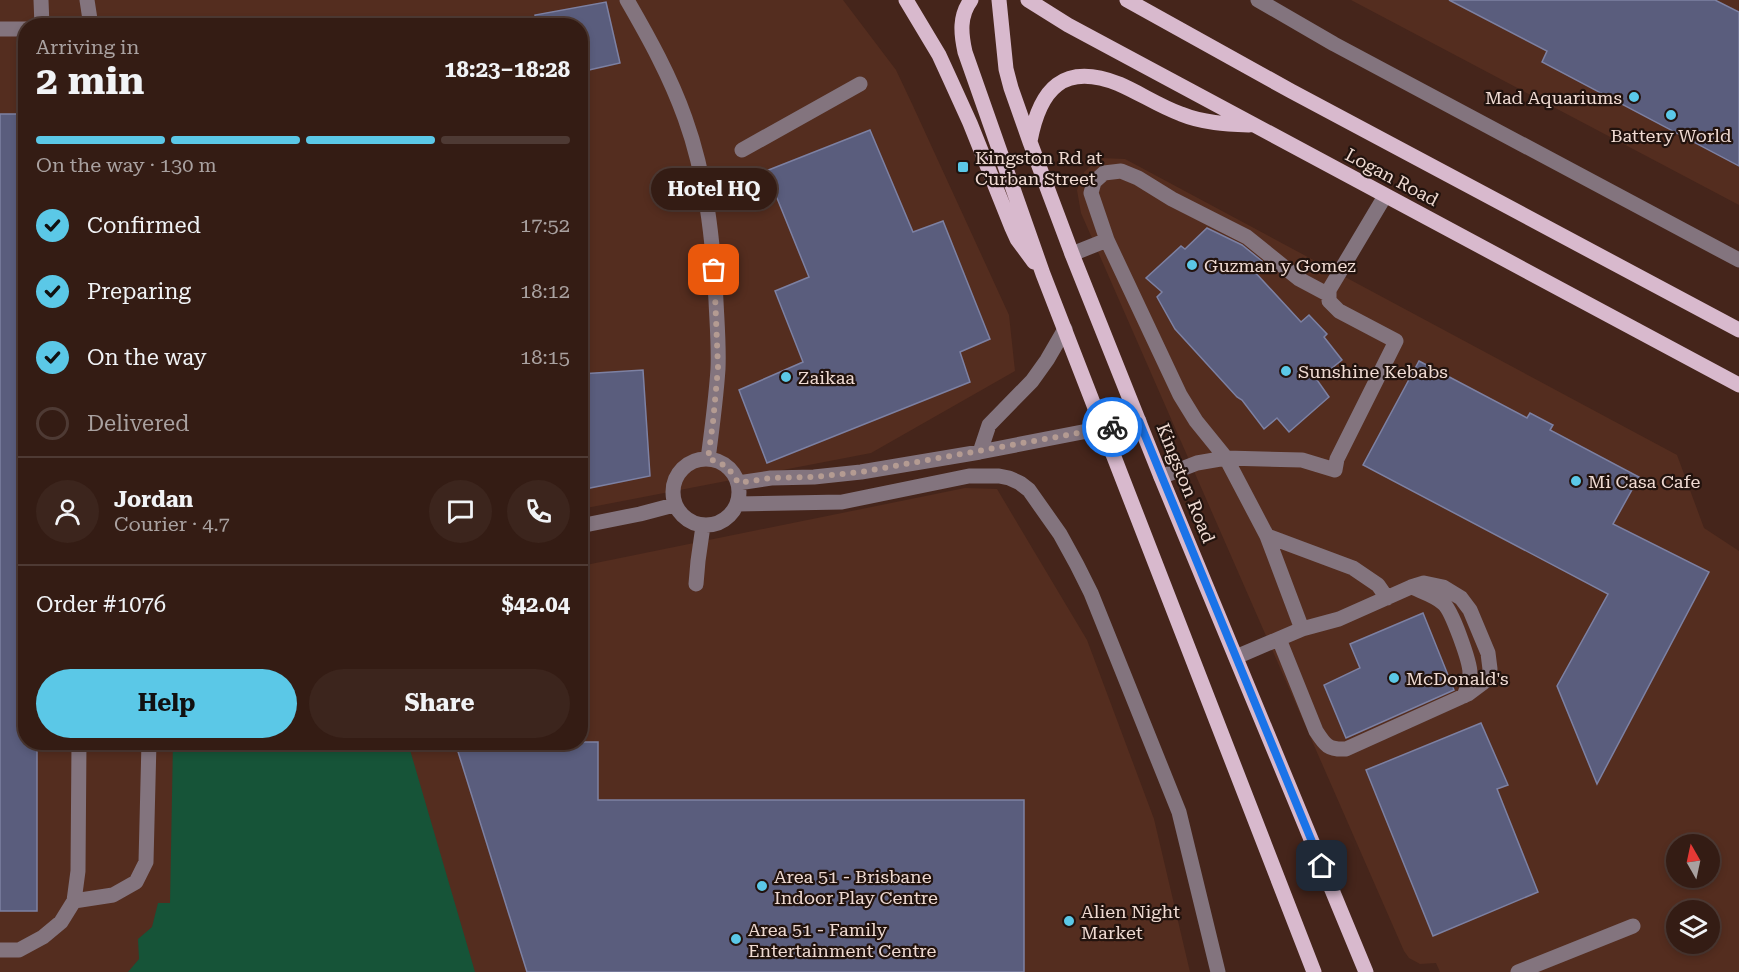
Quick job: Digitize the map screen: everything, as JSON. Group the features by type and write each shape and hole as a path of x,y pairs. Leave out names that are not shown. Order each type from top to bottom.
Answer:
{"main road":[{"path":"906,0 939,55 970,123 1017,239 1043,274"},
{"path":"971,0 964,12 962,23 965,52 1043,274 1314,972"},
{"name":"Kingston Road","path":"999,0 1006,69 1029,141 1161,477 1366,972"},
{"name":"Logan Road","path":"1028,0 1068,25 1739,385"},
{"name":"Logan Road","path":"1127,0 1301,96 1739,330"},
{"path":"1029,141 1039,109 1047,94 1062,82 1082,77 1098,78 1118,84 1172,111 1197,119 1255,125"}],"street":[{"path":"41,0 42,18"},
{"path":"87,0 90,18"},
{"path":"627,0 650,39 674,90 686,119 702,175 713,252 717,347 716,389 708,459"},
{"path":"1258,0 1334,44 1739,260"},
{"path":"0,29 18,29"},
{"path":"742,150 860,84"},
{"path":"1302,629 1268,536 1226,458 1196,421 1180,395 1107,240 1091,193 1094,182 1104,173 1121,171 1138,178 1172,199 1247,237 1299,279 1329,295"},
{"path":"1161,477 1197,463 1226,458 1302,460 1335,470 1337,459 1395,341 1339,311 1329,301 1329,290 1385,196"},
{"path":"1072,254 1107,240"},
{"path":"980,452 989,425 1032,381 1065,329"},
{"path":"738,483 771,478 814,477 861,472 980,452 1139,421"},
{"path":"708,459 726,466 733,473 738,483 739,494 732,514 714,525 703,526 686,520 674,505 672,494 673,483 678,473 686,465 696,460 708,459"},
{"path":"737,504 833,502 969,476 1009,478 1029,490 1059,534 1091,593 1179,812 1218,972"},
{"path":"588,524 674,505"},
{"path":"696,584 703,526"},
{"path":"1268,536 1353,568 1378,585 1387,598"},
{"path":"1236,657 1302,629 1340,619 1424,583 1443,587 1461,598 1470,610 1488,653 1490,669 1488,679 1464,696 1346,749 1334,750 1325,744 1316,731 1280,639"},
{"path":"1411,587 1445,604 1467,654 1471,671 1470,682 1464,696"},
{"path":"0,950 19,950 43,938 61,922 74,901 78,871 79,750"},
{"path":"74,901 113,895 136,882 146,862 149,750"},
{"path":"1518,972 1633,926"}],"shaded area":[{"path":"0,0 843,0 896,70 913,106 1009,315 1015,371 871,453 588,508 588,18 18,18 18,750 588,750 588,565 965,488 997,489 1087,640 1154,819 1190,972 0,972"},
{"path":"1351,0 1739,0 1739,205 1669,168"},
{"path":"1100,158 1125,159 1677,455 1704,528 1739,551 1739,972 1440,972 1436,963 1420,964 1409,958 1081,213 1077,190 1084,172"}],"green space":[{"path":"173,750 410,750 475,972 128,972 139,959 138,939 152,927 158,903 170,903"}],"building":[{"path":"1449,0 1715,0 1739,12 1739,166 1542,62 1547,51"},
{"path":"606,2 620,63 588,70 588,18 535,18 535,15"},
{"path":"0,114 18,114 18,750 37,750 37,911 0,911"},
{"path":"870,130 913,232 943,221 990,339 960,352 970,382 767,463 739,390 803,362 775,291 809,277 766,171"},
{"path":"1207,228 1242,245 1262,261 1253,270 1301,322 1309,315 1327,334 1324,337 1342,360 1317,380 1329,397 1289,432 1277,418 1264,429 1242,400 1175,329 1157,297 1162,292 1146,278 1181,246 1185,249"},
{"path":"1419,361 1527,418 1530,413 1553,425 1550,430 1639,477 1613,524 1709,572 1597,784 1557,686 1608,594 1363,465"},
{"path":"643,370 650,476 588,488 588,373"},
{"name":"McDonald's","path":"1423,613 1454,690 1346,738 1324,685 1360,668 1350,644"},
{"path":"1481,723 1508,785 1497,789 1538,892 1433,936 1366,770"},
{"name":"Area 51 - Brisbane Indoor Play Centre","path":"588,742 598,742 598,800 1024,800 1024,972 527,972 458,750 588,750"}],"way so far":[{"path":"714,270 718,368 708,459 726,466 738,483 771,478 814,477 861,472 1112,427"}],"place":[{"name":"Mad Aquariums","path":"1634,97"},
{"name":"Battery World","path":"1671,115"},
{"name":"Kingston Rd at Curban Street","path":"963,167"},
{"name":"Guzman y Gomez","path":"1192,265"},
{"name":"Hotel HQ","path":"714,270"},
{"name":"Sunshine Kebabs","path":"1286,371"},
{"name":"Zaikaa","path":"786,377"},
{"name":"Mi Casa Cafe","path":"1576,481"},
{"name":"McDonald's","path":"1394,678"},
{"name":"Area 51 - Brisbane Indoor Play Centre","path":"762,886"},
{"name":"Alien Night Market","path":"1069,921"},
{"name":"Area 51 - Family Entertainment Centre","path":"736,939"}],"route":[{"path":"1112,427 1139,421 1322,866"}]}
